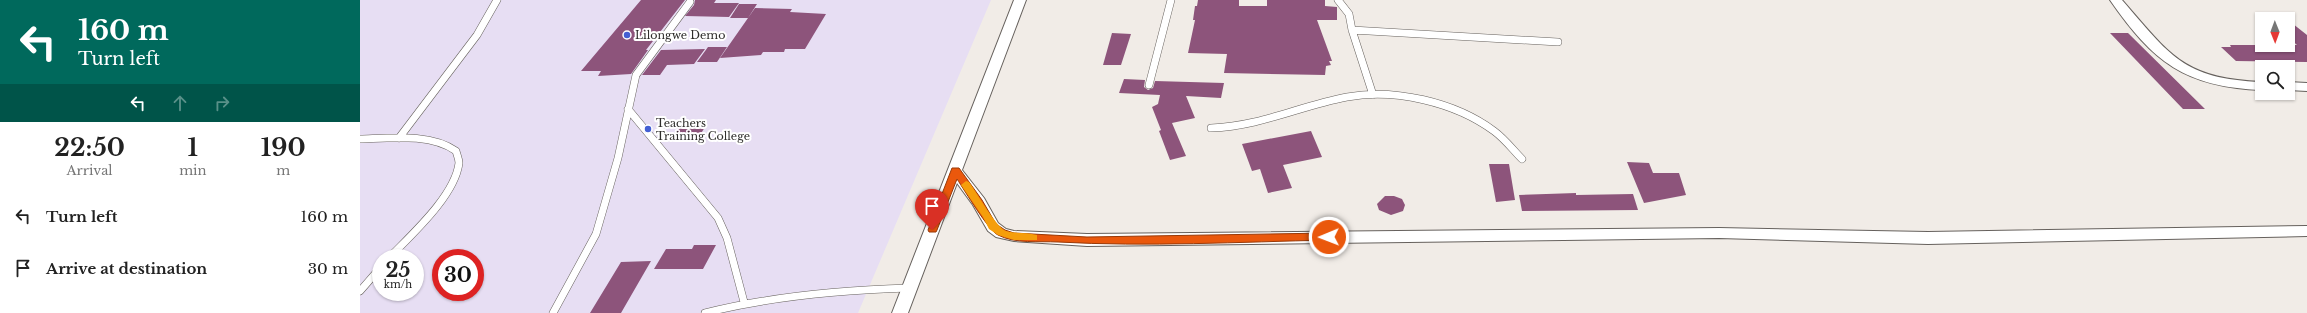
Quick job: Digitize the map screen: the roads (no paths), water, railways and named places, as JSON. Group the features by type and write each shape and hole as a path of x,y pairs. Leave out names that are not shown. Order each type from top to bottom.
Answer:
{"street":[{"path":"900,313 1020,0"},
{"path":"2116,0 2169,60 2192,72 2223,82 2255,85"},
{"path":"2295,86 2307,87"},
{"path":"955,171 979,202 993,227 1001,233 1014,236 1087,240 1711,233 1928,238 2307,231"}],"lane":[{"path":"399,138 477,34 497,0"},
{"path":"1149,85 1171,0"},
{"path":"1338,0 1349,14 1352,30 1373,95"},
{"path":"553,313 596,234 618,158 636,75 690,2"},
{"path":"1352,30 1558,42"},
{"path":"1211,128 1236,128 1256,124 1346,97 1373,95 1419,100 1461,112 1493,130 1522,159"},
{"path":"628,109 718,218 727,238 744,302"},
{"path":"360,139 399,138 431,140 449,146 456,151 460,163 457,175 448,191 397,249"},
{"path":"360,291 372,277"},
{"path":"705,313 744,302 785,297 909,288"}],"place":[{"name":"Lilongwe Demo","path":"627,35"},
{"name":"Teachers Training College","path":"648,129"}]}
